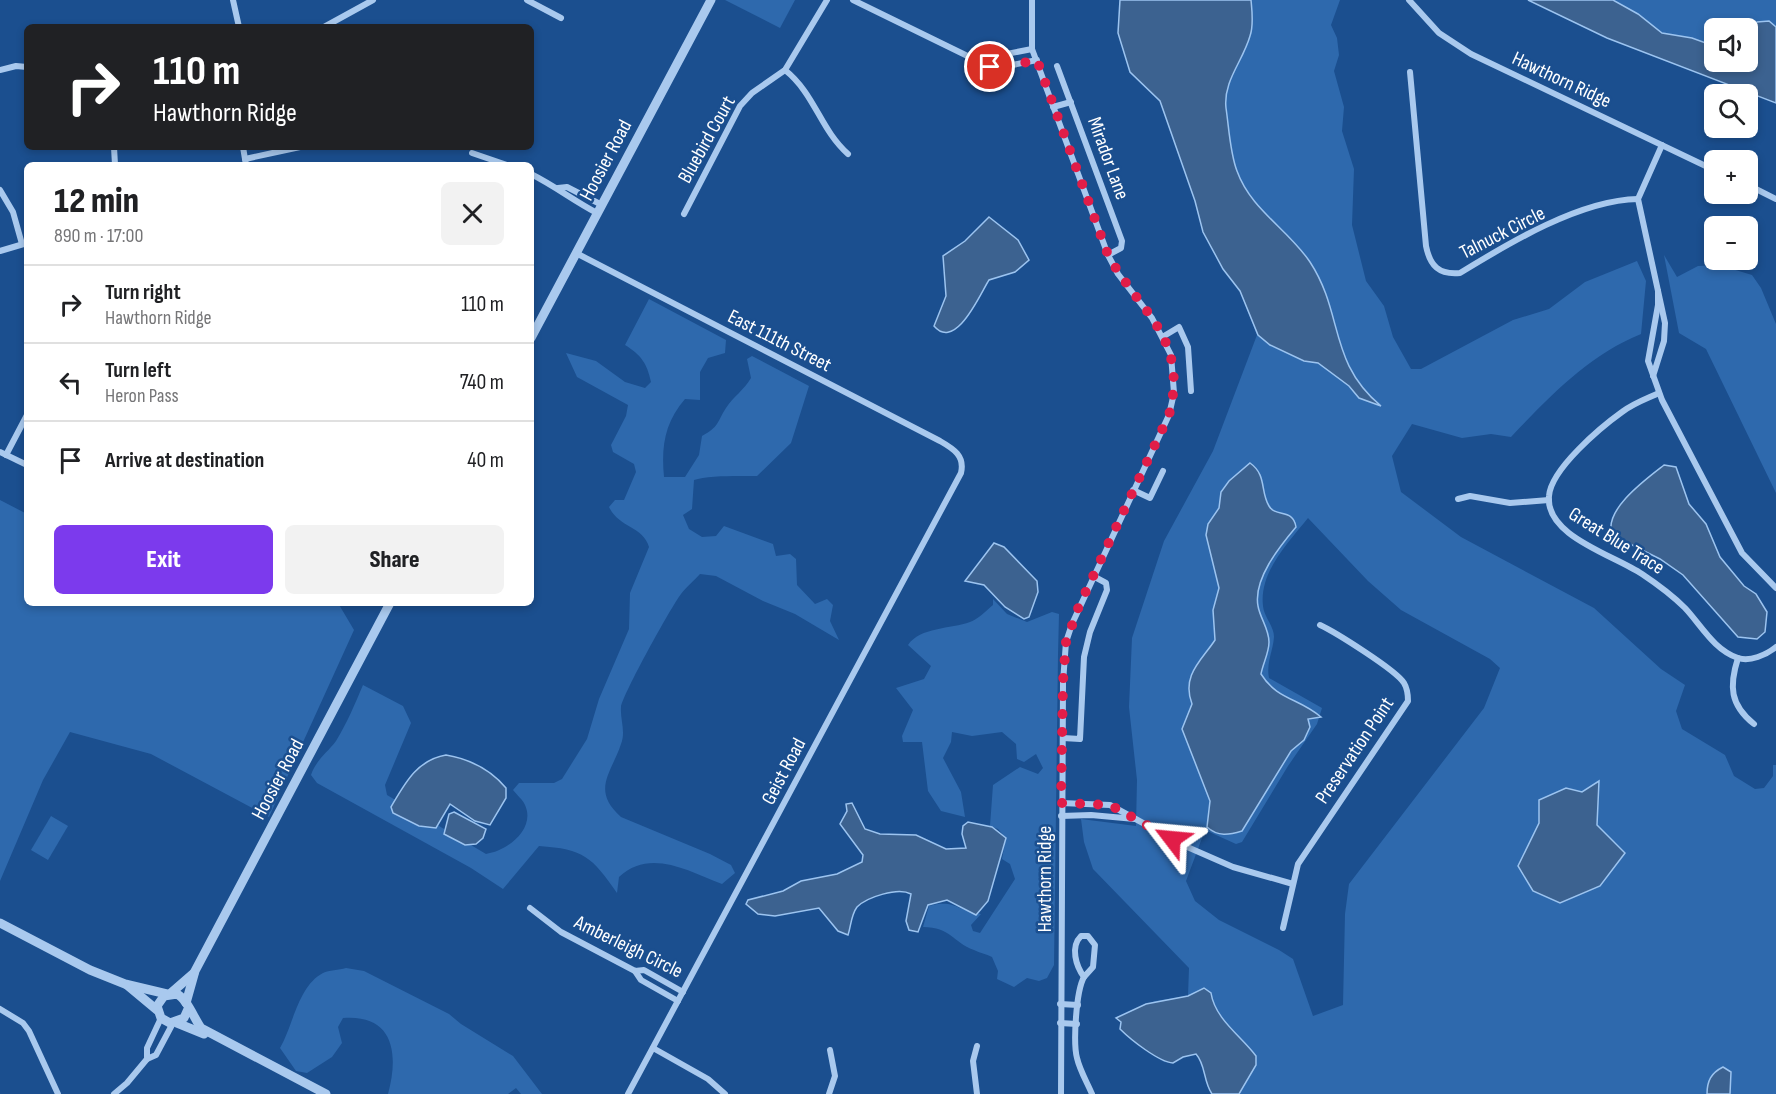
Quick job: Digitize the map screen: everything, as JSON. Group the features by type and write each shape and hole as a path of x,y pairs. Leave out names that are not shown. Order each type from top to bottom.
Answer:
{"street":[{"path":"233,0 238,24"},
{"path":"329,24 373,0"},
{"path":"527,0 561,18"},
{"name":"Hoosier Road","path":"534,332 711,0"},
{"name":"Bluebird Court","path":"684,214 740,106 752,93 785,70 827,0"},
{"path":"853,0 980,63 998,68 1037,60"},
{"name":"Hawthorn Ridge","path":"1032,0 1032,49 1108,255 1164,336 1174,371 1173,401 1169,415 1093,576 1066,642 1061,803 1061,1094"},
{"name":"Hawthorn Ridge","path":"1409,0 1439,33 1472,54 1704,165"},
{"path":"980,63 992,57 1032,49"},
{"path":"0,70 16,66 24,67"},
{"name":"Mirador Lane","path":"1058,66 1122,241 1121,248 1108,255"},
{"path":"785,70 801,83 834,141 848,154"},
{"name":"Talnuck Circle","path":"1410,72 1426,246 1429,260 1436,269 1448,274 1460,273 1527,236 1588,209 1638,199"},
{"path":"1053,107 1071,102"},
{"path":"1653,376 1664,340 1665,323 1638,199 1662,145"},
{"path":"246,162 289,150"},
{"path":"472,153 498,162"},
{"path":"534,176 558,188 567,187 599,209"},
{"path":"0,190 13,212 24,240"},
{"path":"1758,190 1776,199"},
{"path":"0,250 24,243"},
{"name":"East 111th Street","path":"576,253 940,441 957,453 962,462"},
{"path":"1658,291 1658,305 1648,349 1648,361 1659,393 1742,553 1776,588"},
{"path":"1164,336 1179,327 1188,347 1191,391"},
{"name":"Great Blue Trace","path":"1659,393 1623,411 1593,438 1559,471 1552,481 1548,500 1554,518 1561,528 1645,576 1686,609 1714,642 1738,658"},
{"path":"24,420 3,453 24,464"},
{"name":"Geist Road","path":"628,1094 961,473 962,462"},
{"path":"1133,490 1150,498 1163,471"},
{"path":"1458,499 1470,496 1510,503 1548,500"},
{"path":"1063,738 1080,739 1084,657 1094,621 1107,590 1106,583 1093,576"},
{"name":"Hoosier Road","path":"187,1006 195,971 388,606"},
{"name":"Preservation Point","path":"1282,928 1293,884 1304,855 1408,701 1407,692 1400,678 1339,633 1320,624"},
{"path":"1754,724 1736,707 1732,697 1731,685 1738,658 1748,659 1765,655 1776,647"},
{"path":"1061,803 1110,805 1185,846 1233,867 1293,884"},
{"path":"1061,816 1092,815 1136,819"},
{"name":"Amberleigh Circle","path":"530,909 561,932 635,971 644,970 683,992"},
{"path":"0,923 90,970 125,984 182,996 201,1028 231,1046 326,1094"},
{"path":"1084,977 1076,966 1076,942 1085,936 1095,945 1094,964 1084,977 1078,1005 1076,1057 1092,1094"},
{"name":"Hoosier Road","path":"169,994 195,971"},
{"path":"635,971 641,980 678,1001"},
{"path":"125,984 159,1014 231,1046"},
{"path":"147,1059 147,1048 159,1014 161,999 169,994"},
{"path":"1060,1004 1078,1005"},
{"path":"114,1094 127,1083 147,1059 156,1055 175,1023 184,1018 187,1006"},
{"path":"0,1009 23,1023 29,1031 58,1094"},
{"path":"1060,1023 1077,1024"},
{"path":"977,1046 974,1061 977,1094"},
{"path":"653,1048 695,1071 725,1094"},
{"path":"828,1094 835,1076 830,1050"}],"shaded area":[{"path":"725,0 795,0 780,28"},
{"path":"1120,0 1340,0 1331,25 1337,38 1339,55 1334,71 1344,107 1342,131 1354,169 1352,225 1366,281 1384,306 1393,337 1411,369 1421,369 1513,320 1549,309 1585,282 1637,261 1646,281 1641,334 1604,353 1587,365 1555,392 1511,437 1491,434 1462,438 1412,424 1392,456 1401,492 1461,537 1594,608 1661,669 1685,685 1676,711 1682,729 1725,755 1734,776 1755,789 1764,788 1773,776 1773,765 1776,765 1776,1094 1212,1094 1196,1054 1183,1057 1173,1063 1164,1062 1120,1029 1121,1022 1116,1018 1155,1001 1188,996 1189,968 1093,869 1084,842 1081,819 1136,826 1137,780 1129,707 1132,638 1164,541 1213,451 1257,335 1240,291 1223,269 1203,232 1195,201 1160,101 1130,72 1118,33","holes":["1308,518 1368,581 1401,610 1490,659 1500,668 1484,708 1349,884 1345,914 1343,1005 1313,1016 1293,959 1219,920 1195,901 1186,881 1205,830 1236,844 1242,842 1288,766 1317,724 1322,708 1269,678 1268,667 1274,637 1264,610 1263,593 1276,559"]},
{"path":"1120,0 1251,0 1251,32 1230,80 1226,98 1230,140 1237,171 1251,197 1310,262 1321,281 1344,355 1352,372 1364,389 1381,406 1359,398 1349,386 1318,363 1304,361 1270,345 1258,335 1240,291 1223,269 1203,232 1195,201 1160,101 1130,72 1118,33"},
{"path":"1528,0 1613,0 1638,14 1662,33 1704,42 1704,72 1758,72 1758,22 1769,21 1776,27 1776,103 1758,96 1758,84 1727,84 1607,38"},
{"path":"1558,0 1776,0 1776,93 1727,72 1758,72 1758,18 1704,18 1704,62"},
{"path":"989,217 1018,240 1029,260 1015,272 989,280 974,307 959,326 951,331 942,332 934,326 946,296 943,256 965,241"},
{"path":"1664,255 1677,277 1698,266 1704,266 1704,270 1736,270 1752,275 1761,288 1776,324 1776,493 1706,349 1679,333"},
{"path":"649,299 726,340 725,353 708,358 700,372 700,400 685,399 673,417 664,445 664,477 685,477 699,455 702,436 715,427 729,404 751,378 747,359 752,356 809,386 791,443 757,476 694,480 692,509 683,515 689,529 702,537 716,536 724,526 773,544 776,556 790,554 796,559 797,585 815,604 827,599 833,605 830,621 839,640 795,614 763,601 716,576 700,574 683,591 676,602 648,650 624,699 621,707 622,739 605,790 612,807 621,817 710,854 731,865 735,873 722,884 683,868 656,863 643,864 631,868 619,877 617,893 601,871 586,857 567,850 539,846 503,889 471,868 317,783 311,775 319,761 336,741 363,685 403,706 411,723 385,785 387,795 486,854 510,844 523,830 527,814 524,803 513,790 519,783 554,783 562,779 587,739 599,699 629,629 630,593 649,547 642,535 613,514 609,507 615,500 624,500 636,472 634,464 613,452 611,445 626,416 628,405 577,377 566,353 596,361 625,382 645,388 651,382 648,370 639,356 625,345"},
{"path":"1250,463 1259,473 1269,506 1276,512 1292,517 1296,527 1269,564 1260,585 1258,606 1269,642 1261,674 1274,689 1321,717 1308,719 1310,727 1304,740 1291,751 1242,831 1224,834 1207,827 1210,801 1182,729 1192,704 1189,694 1191,676 1215,640 1213,610 1219,588 1206,535 1208,524 1219,508 1221,492 1229,481"},
{"path":"1664,465 1676,467 1689,504 1706,524 1720,557 1744,586 1756,594 1767,612 1765,632 1757,639 1738,637 1683,575 1660,559 1612,535 1611,525 1620,506 1637,487"},
{"path":"0,500 24,512 24,606 340,606 354,630 269,817 151,754 70,732 43,780 0,881"},
{"path":"994,543 1004,547 1037,581 1038,592 1029,617 1024,619 1005,607 984,585 965,581"},
{"path":"993,599 1007,614 1027,622 1052,612 1059,614 1054,965 1047,978 1039,981 1027,978 1014,987 997,979 998,971 992,957 967,947 940,929 923,927 929,906 945,904 981,914 971,925 973,931 980,933 1015,879 1010,864 1002,859 1006,838 998,829 990,826 993,785 1020,767 1038,774 1043,768 1036,754 1024,762 1017,759 1016,744 1002,732 972,736 952,732 951,742 943,758 961,792 965,817 941,811 928,791 922,742 903,742 902,736 913,710 896,688 924,679 931,666 908,645 913,639 936,629 973,621 993,605"},
{"path":"446,755 479,766 506,788 506,798 490,825 475,821 450,804 436,828 419,826 393,813 391,807 413,774 427,762"},
{"path":"1599,781 1597,825 1625,853 1600,886 1560,903 1533,891 1518,866 1539,823 1539,800 1566,788 1582,792"},
{"path":"852,803 865,829 880,834 916,835 946,849 966,848 962,834 963,826 968,822 992,827 1006,838 988,901 976,915 947,900 928,905 918,932 909,930 906,921 911,894 891,892 868,900 857,907 848,935 838,931 819,908 775,916 758,914 746,904 748,900 783,891 801,881 837,874 862,862 863,855 840,824 847,811 846,804"},
{"path":"454,812 486,829 483,838 476,844 465,845 444,834 449,814"},
{"path":"51,816 68,826 48,860 31,850"},
{"path":"346,968 364,971 449,1014 513,1056 542,1094 521,1094 516,1088 508,1094 388,1094 393,1065 389,1040 383,1030 360,1018 343,1018 338,1027 342,1043 332,1057 307,1073 296,1071 280,1048 297,1007 315,979 328,971"},
{"path":"1204,988 1211,993 1213,1002 1223,1019 1256,1056 1256,1065 1239,1094 1212,1094 1196,1054 1183,1057 1173,1063 1160,1059 1125,1034 1120,1029 1121,1022 1116,1018 1146,1004 1188,996"},
{"path":"1723,1067 1731,1072 1730,1094 1707,1094 1710,1078"}],"route":[{"path":"990,67 1013,66 1037,60 1063,137 1108,255 1118,274 1164,336 1171,355 1174,393 1169,415 1079,606 1066,642 1061,803 1110,805 1172,839"}]}
